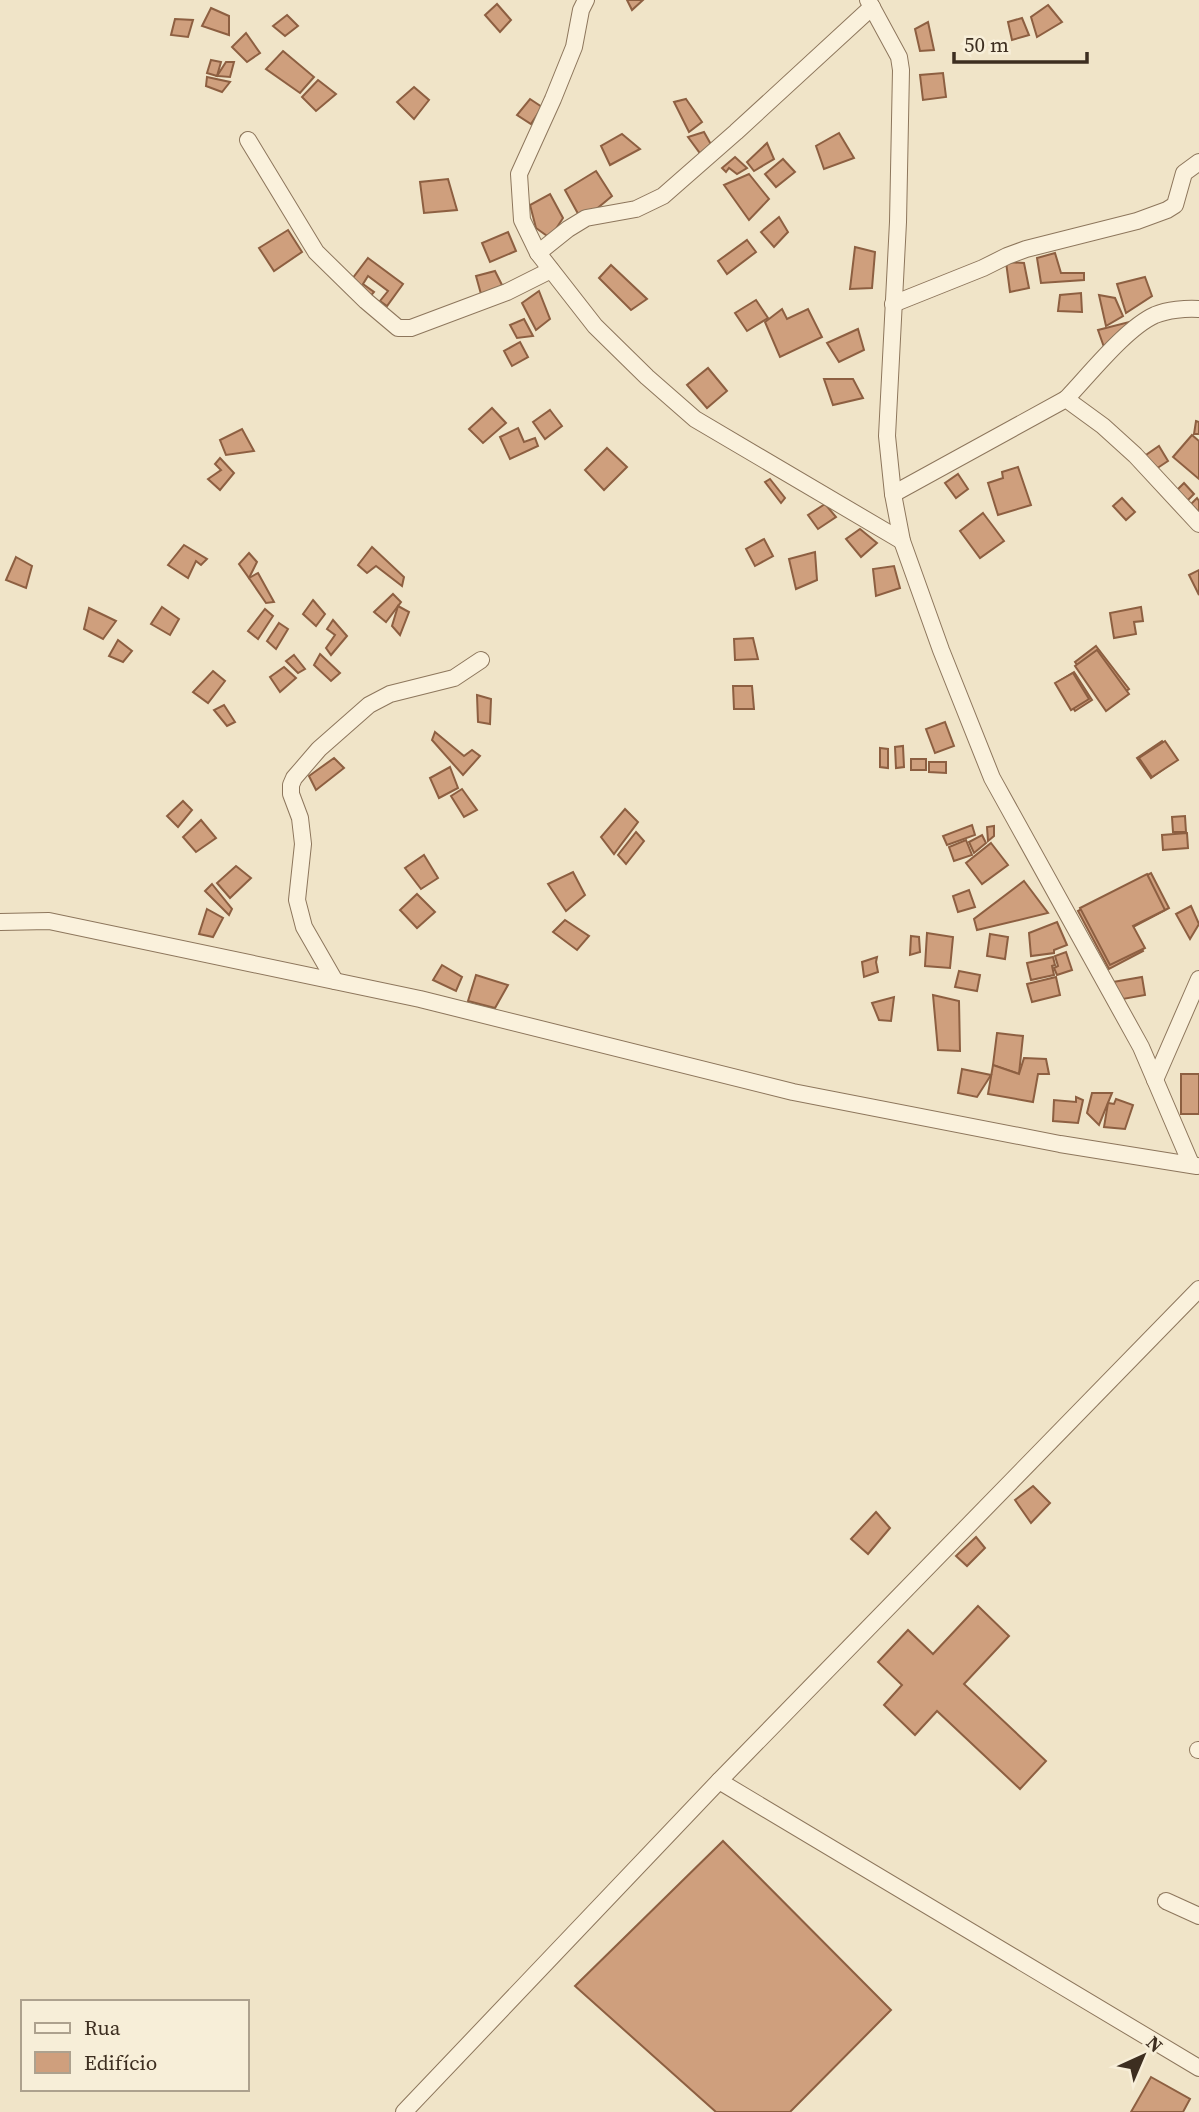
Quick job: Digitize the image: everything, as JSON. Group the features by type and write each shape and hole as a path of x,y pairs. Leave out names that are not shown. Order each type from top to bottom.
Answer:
{"street":[{"path":"579,3 574,47 519,174 522,220 538,253 595,326 695,419 902,541"},
{"path":"538,253 586,218 636,209 663,196 736,132 870,4 900,57 901,71 898,222 887,436 893,494 902,541 941,650 992,778 1141,1047 1195,1166"},
{"path":"248,140 316,252 398,328 411,328 507,292 551,270"},
{"path":"893,304 1026,249 1138,221 1167,210 1175,205 1184,173 1199,162"},
{"path":"893,494 1066,399 1135,327 1157,314 1199,309"},
{"path":"1066,399 1103,426 1135,455 1199,524"},
{"path":"335,981 304,927 297,900 303,844 300,818 291,794 291,785 319,749 369,705 390,694 454,678 481,660"},
{"path":"0,922 49,921 420,999 793,1092 1060,1144 1195,1166"},
{"path":"1155,1080 1199,979"},
{"path":"404,2112 719,1780 1199,1289"},
{"path":"719,1780 1199,2068"},
{"path":"1166,1901 1199,1916"}],"building":[{"path":"627,0 643,0 632,10"},
{"path":"497,4 511,20 500,32 485,15"},
{"path":"1048,5 1062,22 1037,37 1031,17"},
{"path":"211,8 229,16 229,35 202,26"},
{"path":"287,15 298,26 285,36 273,26"},
{"path":"1022,18 1029,35 1012,40 1008,22"},
{"path":"175,19 193,20 188,37 171,35"},
{"path":"928,22 934,50 920,51 915,29"},
{"path":"246,33 260,53 247,62 232,47"},
{"path":"283,51 314,77 300,93 266,69"},
{"path":"211,60 221,62 217,76 207,73"},
{"path":"226,62 234,62 230,77 217,76"},
{"path":"943,73 946,97 923,100 920,75"},
{"path":"207,77 230,82 222,92 206,86"},
{"path":"318,80 336,94 316,111 302,97"},
{"path":"414,87 429,100 414,119 397,102"},
{"path":"530,99 542,107 531,124 517,115"},
{"path":"686,99 702,122 689,132 674,102"},
{"path":"704,132 713,148 702,156 688,137"},
{"path":"839,133 854,158 824,169 816,146"},
{"path":"622,134 640,149 610,165 601,146"},
{"path":"767,143 774,159 754,171 747,162"},
{"path":"735,157 747,168 737,174 729,168 726,172 722,168"},
{"path":"783,159 795,172 776,187 765,174"},
{"path":"596,171 612,196 582,221 565,190"},
{"path":"749,174 769,199 749,220 724,185"},
{"path":"448,179 457,210 424,213 420,182"},
{"path":"550,194 563,218 550,238 536,228 530,205"},
{"path":"779,217 788,232 774,247 761,232"},
{"path":"288,230 302,252 274,271 259,248"},
{"path":"508,232 516,251 490,262 482,243"},
{"path":"747,240 756,252 727,274 718,261"},
{"path":"855,247 875,252 872,288 850,289"},
{"path":"1055,253 1061,273 1084,273 1084,280 1041,283 1037,258"},
{"path":"368,258 403,284 387,306 380,301 388,291 368,276 363,284 374,292 369,298 349,283"},
{"path":"1006,262 1024,263 1029,288 1010,292"},
{"path":"611,265 647,299 631,310 599,278"},
{"path":"495,271 503,287 481,294 476,276"},
{"path":"1145,277 1152,296 1126,313 1117,284"},
{"path":"539,291 550,319 536,330 522,303"},
{"path":"1081,293 1082,312 1058,311 1060,295"},
{"path":"1099,295 1115,298 1123,316 1106,326"},
{"path":"756,300 768,318 747,331 735,313"},
{"path":"782,309 787,319 808,309 822,337 780,357 765,322"},
{"path":"524,319 533,336 517,338 510,325"},
{"path":"1133,321 1105,350 1098,330"},
{"path":"858,329 864,350 839,362 827,343"},
{"path":"520,342 528,357 512,366 504,351"},
{"path":"708,368 727,391 707,408 687,385"},
{"path":"824,379 853,379 863,398 833,405"},
{"path":"492,408 506,423 483,443 469,429"},
{"path":"550,410 562,426 545,439 533,422"},
{"path":"1196,421 1199,422 1199,434 1194,434"},
{"path":"518,428 524,442 535,438 538,446 510,459 500,437"},
{"path":"242,429 254,451 226,455 220,440"},
{"path":"1192,435 1199,441 1199,479 1173,457"},
{"path":"1159,446 1168,461 1153,471 1143,457"},
{"path":"607,448 627,467 604,490 585,470"},
{"path":"220,458 234,473 220,490 208,479 221,470 215,464"},
{"path":"1018,467 1031,505 998,515 988,483 1003,478 1002,472"},
{"path":"958,474 968,489 956,498 945,483"},
{"path":"770,479 785,498 781,503 765,482"},
{"path":"1184,483 1194,494 1184,504 1174,493"},
{"path":"1122,498 1135,512 1126,520 1113,506"},
{"path":"1197,498 1199,501 1199,519 1188,507"},
{"path":"825,504 836,517 818,529 808,515"},
{"path":"983,513 1004,541 980,558 960,531"},
{"path":"860,529 877,543 861,557 846,539"},
{"path":"764,539 773,556 755,566 746,549"},
{"path":"184,545 207,559 201,565 196,561 188,578 168,565"},
{"path":"372,547 404,577 402,586 376,566 367,573 358,565"},
{"path":"815,552 817,580 796,589 789,559"},
{"path":"249,553 257,562 249,578 239,564"},
{"path":"16,557 32,566 26,588 6,580"},
{"path":"894,566 900,588 876,596 873,569"},
{"path":"1199,570 1199,595 1189,575"},
{"path":"258,573 274,602 266,603 249,578"},
{"path":"393,594 401,602 386,622 374,612"},
{"path":"313,600 325,614 316,626 303,614"},
{"path":"398,606 409,612 400,635 392,626"},
{"path":"162,607 179,619 170,635 151,624"},
{"path":"1141,607 1143,621 1134,622 1136,634 1114,638 1110,613"},
{"path":"89,608 116,621 103,639 84,629"},
{"path":"265,609 273,616 258,639 248,631"},
{"path":"333,620 347,636 331,655 326,648 335,635 327,629"},
{"path":"279,623 288,629 276,649 267,641"},
{"path":"753,638 758,659 735,660 734,639"},
{"path":"118,640 132,651 123,662 109,656"},
{"path":"1096,646 1129,689 1107,705 1075,662"},
{"path":"1097,650 1129,694 1106,711 1075,666"},
{"path":"320,654 340,673 331,681 314,665"},
{"path":"294,655 305,669 298,673 286,661"},
{"path":"284,667 296,678 280,692 270,677"},
{"path":"213,671 225,681 208,703 193,692"},
{"path":"1074,672 1092,700 1075,711 1056,683"},
{"path":"1073,673 1089,699 1071,710 1055,683"},
{"path":"733,686 752,686 754,709 734,709"},
{"path":"477,695 491,699 490,724 478,722"},
{"path":"224,705 235,722 227,726 214,710"},
{"path":"945,722 954,746 935,753 926,729"},
{"path":"435,732 464,756 472,750 480,756 463,775 432,740"},
{"path":"1162,741 1176,760 1151,778 1137,758"},
{"path":"1165,741 1178,760 1152,777 1139,758"},
{"path":"903,746 904,767 896,768 895,747"},
{"path":"880,748 888,749 888,768 880,767"},
{"path":"334,758 344,768 316,790 309,776"},
{"path":"911,759 926,759 926,770 911,770"},
{"path":"929,762 946,762 946,773 929,772"},
{"path":"450,767 458,788 439,798 430,778"},
{"path":"462,789 477,810 464,817 451,796"},
{"path":"183,801 192,810 178,827 167,816"},
{"path":"625,809 638,822 614,854 601,837"},
{"path":"1185,816 1186,832 1173,832 1172,817"},
{"path":"201,820 216,838 196,852 183,837"},
{"path":"972,825 975,835 947,845 943,836"},
{"path":"994,826 994,836 988,841 987,827"},
{"path":"636,832 644,841 626,864 618,855"},
{"path":"1187,833 1188,848 1163,850 1162,835"},
{"path":"982,835 986,843 974,853 969,842"},
{"path":"966,840 972,855 954,861 949,847"},
{"path":"991,843 1008,865 982,884 966,863"},
{"path":"424,855 438,878 421,889 405,868"},
{"path":"236,866 251,878 230,898 217,883"},
{"path":"573,872 585,895 566,911 548,884"},
{"path":"1151,873 1169,908 1131,928 1143,951 1109,969 1078,911"},
{"path":"1147,874 1165,910 1133,926 1145,948 1110,965 1080,908"},
{"path":"1024,881 1048,913 977,930 974,919"},
{"path":"212,884 232,909 229,915 205,891"},
{"path":"969,890 975,907 958,912 953,896"},
{"path":"417,894 435,912 417,928 400,910"},
{"path":"1191,906 1199,924 1190,939 1176,914"},
{"path":"207,909 223,918 213,937 199,934"},
{"path":"565,920 589,936 577,950 553,932"},
{"path":"1057,922 1067,945 1054,950 1054,953 1031,956 1029,933"},
{"path":"927,933 953,937 950,968 925,966"},
{"path":"990,934 1008,937 1005,959 987,956"},
{"path":"911,936 919,937 920,952 910,955"},
{"path":"1066,952 1072,970 1057,975 1054,968 1058,966 1055,956"},
{"path":"877,957 878,972 864,977 862,962"},
{"path":"1053,957 1054,975 1031,980 1027,963"},
{"path":"442,965 462,977 456,991 433,980"},
{"path":"959,971 980,975 977,991 955,987"},
{"path":"476,975 508,985 495,1008 468,1001"},
{"path":"1056,977 1060,995 1032,1002 1027,984"},
{"path":"1142,977 1145,995 1123,999 1113,982"},
{"path":"933,995 959,1001 960,1051 938,1050"},
{"path":"894,997 891,1021 879,1020 872,1003"},
{"path":"997,1033 1023,1036 1019,1074 993,1065"},
{"path":"1024,1058 1046,1059 1049,1074 1038,1074 1033,1102 988,1094 993,1065 1019,1074"},
{"path":"962,1069 991,1075 977,1097 958,1093"},
{"path":"1181,1074 1199,1074 1199,1114 1181,1114"},
{"path":"1092,1093 1112,1093 1099,1125 1087,1113"},
{"path":"1076,1097 1083,1100 1078,1123 1053,1121 1054,1100 1076,1102"},
{"path":"1116,1099 1133,1105 1125,1129 1104,1127 1108,1103 1114,1104"},
{"path":"1033,1486 1050,1503 1031,1523 1015,1500"},
{"path":"876,1512 890,1528 868,1554 851,1539"},
{"path":"976,1537 985,1548 967,1566 956,1556"},
{"path":"978,1606 1009,1636 964,1684 1046,1761 1020,1789 937,1711 915,1735 884,1705 902,1685 878,1662 908,1630 933,1654"},
{"path":"723,1841 891,2010 790,2112 716,2112 575,1986"},
{"path":"1151,2077 1190,2099 1183,2112 1131,2112"}]}
